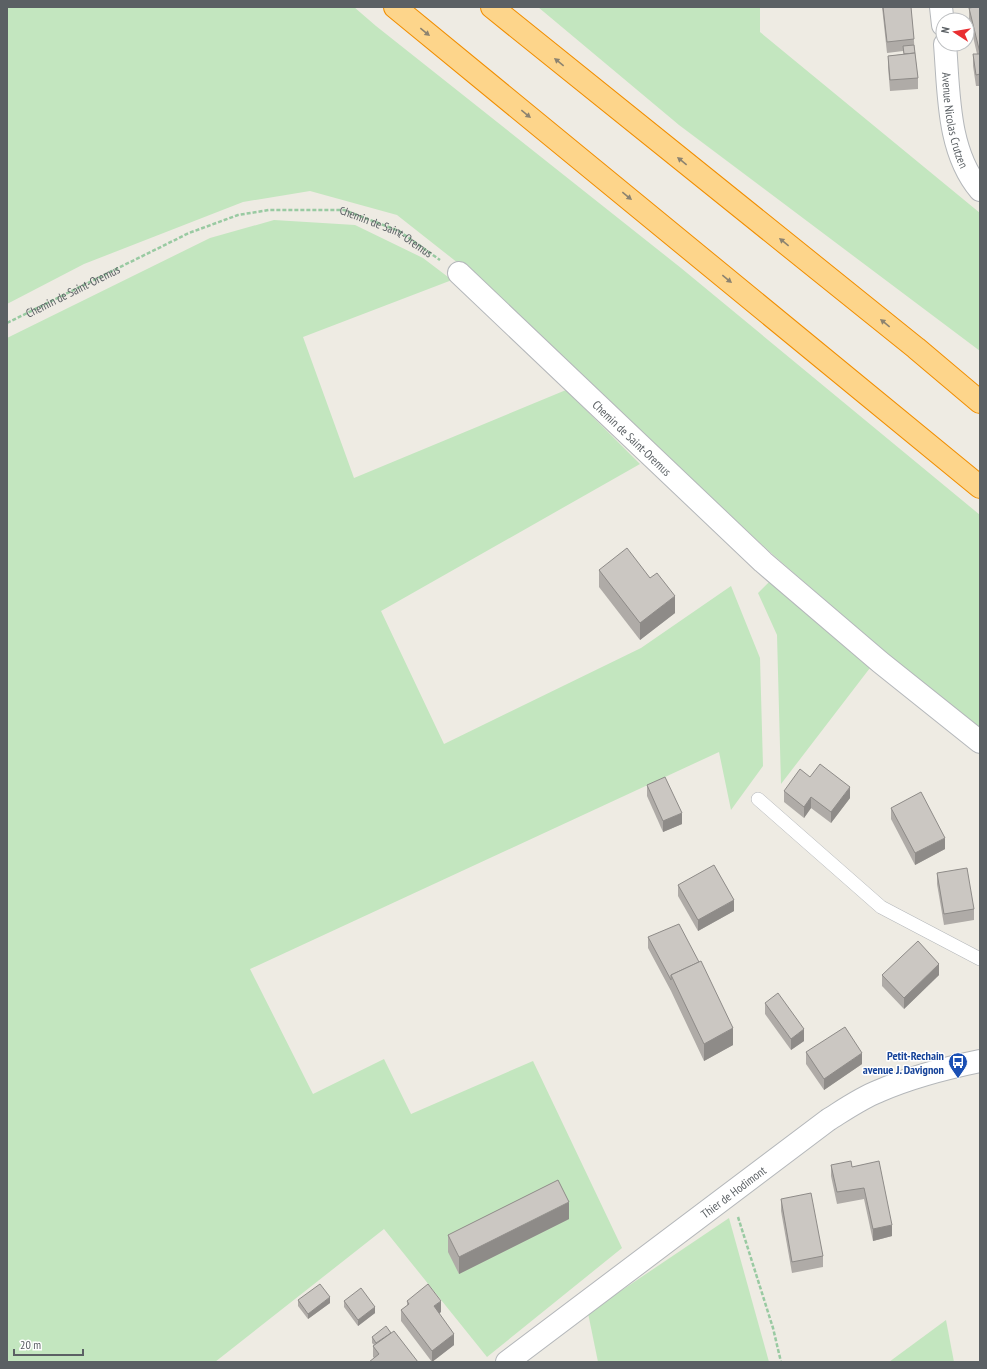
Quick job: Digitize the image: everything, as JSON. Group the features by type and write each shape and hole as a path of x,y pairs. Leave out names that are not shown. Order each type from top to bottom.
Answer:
{"highway":[{"path":"395,7 980,487"},
{"path":"492,7 916,348 980,402"},
{"path":"916,348 980,392"}],"street":[{"name":"Avenue Nicolas Crutzen","path":"946,52 952,124 960,155 972,180 980,190"},
{"name":"Chemin de Saint-Oremus","path":"459,273 763,562 880,662 980,742"},
{"name":"Thier de Hodimont","path":"507,1362 828,1120 878,1091 913,1078 954,1066 980,1061"}],"lane":[{"path":"758,799 881,907 980,959"}],"path":[{"name":"Chemin de Saint-Oremus","path":"7,323 189,233 238,215 269,210 344,210 399,231 459,273"},
{"path":"730,1194 746,1239 773,1328 781,1362"}],"green space":[{"path":"7,7 354,7 681,268 980,515 980,732 948,707 683,474 463,267 397,215 310,191 243,202 84,264 7,304"},
{"path":"538,7 760,7 760,32 980,213 980,351 679,125"},
{"path":"274,220 355,225 423,258 452,280 303,337 354,478 566,390 640,464 381,611 444,744 641,648 731,586 760,658 763,766 731,810 719,752 250,969 313,1094 384,1059 411,1114 533,1061 622,1248 487,1357 384,1229 215,1362 7,1362 7,338 210,238"},
{"path":"772,579 873,664 781,784 777,635 758,593"},
{"path":"729,1218 769,1362 598,1362 588,1313"},
{"path":"946,1320 954,1362 889,1362"}],"building":[{"path":"883,7 911,7 914,39 887,42"},
{"path":"980,7 980,53 975,33 975,12 970,12 969,8"},
{"path":"914,45 915,53 904,54 903,46"},
{"path":"915,53 918,78 890,80 888,56"},
{"path":"973,54 980,54 980,74 976,75"},
{"path":"627,548 650,578 657,573 675,596 640,623 599,570"},
{"path":"820,764 850,787 831,812 811,797 804,807 784,791 800,769 810,777"},
{"path":"665,777 682,813 663,821 647,785"},
{"path":"921,792 945,838 915,853 891,808"},
{"path":"714,865 734,900 698,920 678,885"},
{"path":"967,868 974,909 944,914 937,873"},
{"path":"679,924 699,962 671,975 671,980 648,937"},
{"path":"918,941 939,964 904,998 882,975"},
{"path":"701,961 733,1028 704,1044 671,975"},
{"path":"778,993 804,1029 791,1039 765,1003"},
{"path":"845,1027 862,1053 824,1079 806,1052"},
{"path":"851,1161 852,1167 879,1161 892,1225 873,1229 864,1188 837,1192 831,1165"},
{"path":"558,1180 569,1202 459,1257 448,1235"},
{"path":"811,1193 823,1256 792,1262 781,1199"},
{"path":"320,1284 330,1297 308,1314 298,1300"},
{"path":"428,1284 441,1301 434,1306 454,1334 432,1351 401,1310 409,1304 407,1301"},
{"path":"361,1288 375,1307 358,1320 344,1301"},
{"path":"386,1326 391,1333 376,1343 372,1337"},
{"path":"394,1331 418,1362 369,1362 379,1354 373,1346"}],"place":[{"name":"Petit-Rechain avenue J. Davignon","path":"958,1079"}]}
